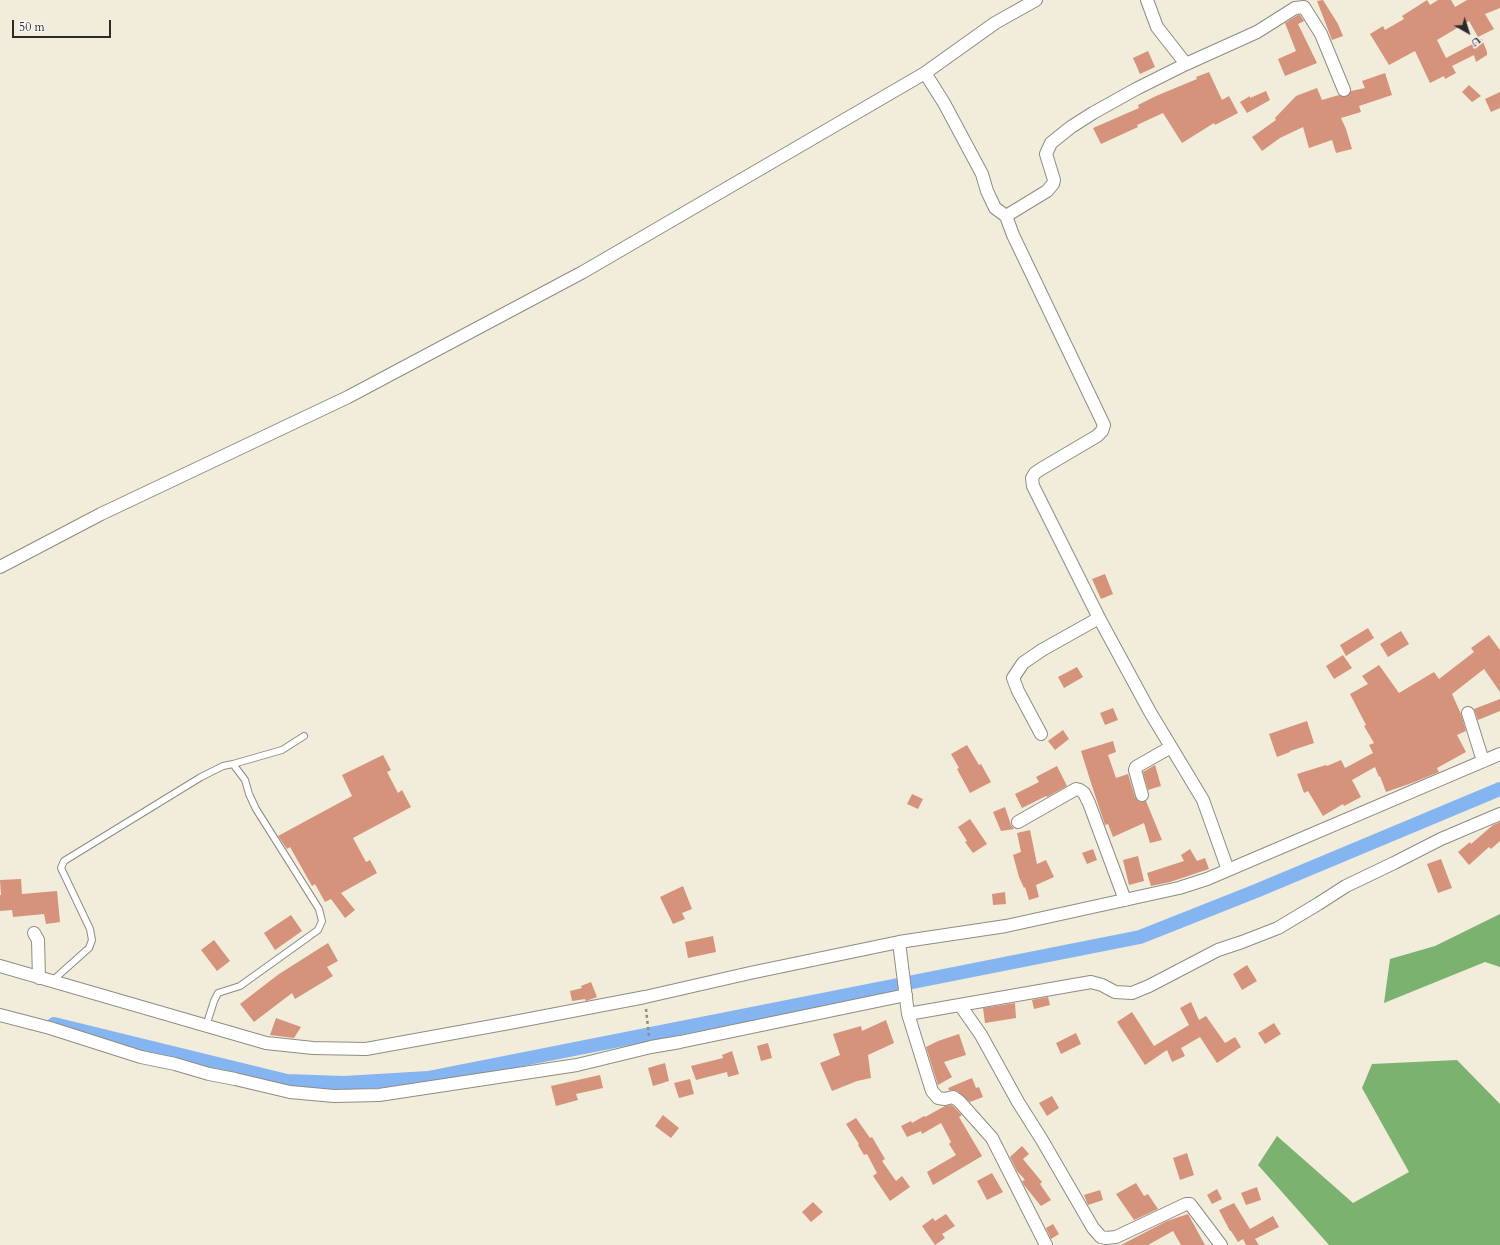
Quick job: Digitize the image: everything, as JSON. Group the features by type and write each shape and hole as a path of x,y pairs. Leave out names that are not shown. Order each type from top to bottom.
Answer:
{"street":[{"path":"0,567 101,514 348,397 583,272 925,73 995,23 1036,0"},
{"path":"1147,0 1157,28 1186,64"},
{"path":"1006,216 1047,190 1053,184 1054,180 1046,154 1051,143 1071,127 1136,89 1186,64 1257,32 1295,8 1304,7 1321,34 1344,90"},
{"path":"925,73 944,103 979,168 995,208 1006,216 1013,235 1104,425 1102,431 1097,436 1041,469 1032,478 1033,486 1098,618 1150,712 1203,800 1228,870"},
{"path":"1041,734 1018,691 1013,678 1023,663 1042,650 1098,618"},
{"path":"1468,713 1483,761"},
{"path":"1142,795 1135,770 1136,767 1171,747"},
{"path":"0,966 266,1043 313,1048 366,1049 645,996 899,942 1006,926 1125,900 1200,881 1500,754"},
{"path":"1018,822 1076,789 1080,790 1084,793 1097,824 1125,900"},
{"path":"908,1014 1091,982 1102,985 1115,992 1132,993 1149,986 1218,950 1278,928 1346,886 1441,839 1500,814"},
{"path":"34,932 38,940 39,978"},
{"path":"899,942 908,1014 932,1091 938,1098 944,1099 954,1097 992,1138 1046,1245"},
{"path":"0,1015 208,1074 290,1092 334,1096 379,1095 577,1065 651,1047 680,1042 905,991"},
{"path":"960,1005 981,1035 1018,1102 1093,1228 1101,1237 1116,1238 1186,1204 1190,1204 1221,1245"}],"lane":[{"path":"52,981 89,948 92,940 90,929 61,868 64,861 201,777 223,766 282,750 304,736"},
{"path":"206,1026 218,993 240,986 318,930 322,921 319,909 256,809 249,794 245,780 233,764"}],"path":[{"path":"647,1017 650,1041"}],"green space":[{"path":"1500,914 1500,967 1485,962 1384,1003 1390,959 1435,946"},
{"path":"1457,1060 1500,1104 1500,1245 1329,1245 1258,1165 1277,1136 1353,1203 1409,1172 1362,1088 1372,1064"}],"building":[{"path":"1323,0 1338,24 1343,36 1332,40 1317,1"},
{"path":"1427,0 1430,5 1438,0 1451,0 1455,7 1467,0 1500,0 1500,8 1485,14 1494,29 1478,37 1469,21 1437,40 1446,58 1482,39 1487,55 1476,62 1474,55 1452,66 1456,73 1445,79 1444,76 1430,83 1415,51 1389,65 1370,34 1383,26 1385,30 1404,19 1402,16"},
{"path":"1300,15 1304,21 1298,24 1317,63 1285,76 1278,59 1296,51 1285,23"},
{"path":"1148,51 1155,67 1140,74 1133,58"},
{"path":"1209,72 1222,100 1229,96 1238,113 1215,125 1214,123 1182,143 1163,113 1137,125 1138,127 1101,144 1093,128 1139,108 1138,105 1197,79 1196,77"},
{"path":"1385,73 1392,95 1359,106 1361,112 1341,118 1352,149 1336,153 1332,140 1309,148 1303,127 1280,138 1262,151 1252,137 1276,120 1275,118 1296,96 1317,88 1322,100 1339,95 1346,97 1351,91 1365,88 1362,81"},
{"path":"1469,85 1481,96 1472,102 1462,92"},
{"path":"1266,91 1270,100 1247,113 1240,102 1250,96 1250,98"},
{"path":"1500,92 1500,108 1491,112 1485,99"},
{"path":"1105,574 1113,594 1101,599 1092,579"},
{"path":"1368,628 1374,638 1346,656 1340,645"},
{"path":"1401,631 1409,644 1388,657 1380,644"},
{"path":"1489,635 1500,650 1500,692 1484,669 1452,694 1461,714 1466,731 1457,735 1466,752 1437,768 1439,772 1386,792 1375,767 1352,780 1361,797 1344,806 1343,804 1323,816 1308,791 1304,793 1297,774 1326,765 1327,766 1341,760 1345,768 1373,753 1369,745 1374,743 1364,726 1366,725 1350,694 1368,684 1362,676 1379,665 1399,693 1434,672 1439,679 1474,652 1471,648"},
{"path":"1343,655 1352,668 1334,679 1326,666"},
{"path":"1077,667 1083,677 1064,688 1058,677"},
{"path":"1500,699 1500,711 1478,720 1474,709"},
{"path":"1113,708 1118,720 1105,725 1100,713"},
{"path":"1307,721 1314,743 1277,757 1269,734"},
{"path":"1063,730 1069,739 1055,750 1048,741"},
{"path":"1113,741 1116,752 1108,755 1116,778 1128,774 1135,797 1140,802 1146,801 1162,840 1150,843 1144,823 1113,837 1108,824 1105,825 1081,751"},
{"path":"967,745 979,765 981,764 991,782 970,793 951,754"},
{"path":"383,755 391,770 387,772 398,793 402,790 411,807 353,838 366,862 370,860 377,873 341,893 355,910 345,918 331,899 325,902 315,884 312,886 290,847 287,849 278,836 352,796 342,775"},
{"path":"1155,765 1161,786 1148,790 1143,772"},
{"path":"1057,766 1067,786 1022,808 1015,794 1039,782 1036,777"},
{"path":"912,794 923,799 918,809 907,804"},
{"path":"1005,807 1011,825 1014,829 1001,831 993,812"},
{"path":"970,819 987,844 973,853 965,842 967,841 958,827"},
{"path":"1500,822 1500,841 1491,849 1489,847 1469,865 1458,852 1470,842 1471,844 1493,825"},
{"path":"1030,830 1037,864 1046,860 1054,877 1036,885 1039,897 1029,900 1025,887 1024,888 1019,877 1013,855 1021,852 1017,833"},
{"path":"1093,849 1097,860 1087,864 1082,853"},
{"path":"1190,849 1197,861 1205,858 1209,869 1170,882 1151,886 1147,873 1184,861 1181,855"},
{"path":"1138,856 1144,881 1129,885 1123,860"},
{"path":"1441,859 1452,888 1438,893 1427,864"},
{"path":"21,879 22,894 57,891 60,922 46,924 44,914 13,917 12,910 0,911 0,880"},
{"path":"683,886 692,909 682,913 685,919 673,924 660,897"},
{"path":"1005,892 1006,904 993,905 992,894"},
{"path":"291,915 302,931 275,950 264,933"},
{"path":"713,936 716,952 688,958 685,942"},
{"path":"214,940 230,961 217,971 201,950"},
{"path":"328,943 338,961 327,967 333,976 295,999 292,993 254,1022 240,1004 279,974"},
{"path":"1247,965 1257,981 1242,990 1233,974"},
{"path":"591,982 597,997 586,1001 585,999 572,1001 570,991 582,988 581,986"},
{"path":"1048,997 1050,1005 1034,1009 1032,1000"},
{"path":"1191,1002 1199,1020 1206,1016 1225,1043 1235,1037 1241,1047 1217,1063 1200,1037 1181,1048 1185,1056 1172,1062 1167,1050 1145,1065 1117,1022 1132,1012 1154,1046 1189,1025 1180,1008"},
{"path":"1015,1003 1016,1018 985,1023 983,1008"},
{"path":"276,1018 301,1027 294,1038 270,1035"},
{"path":"886,1020 894,1043 868,1055 871,1078 857,1081 832,1091 820,1063 840,1055 833,1034 861,1026 862,1031"},
{"path":"1274,1023 1281,1034 1265,1044 1258,1033"},
{"path":"1076,1033 1081,1044 1061,1054 1056,1043"},
{"path":"959,1034 966,1055 944,1062 952,1077 938,1085 926,1047"},
{"path":"768,1043 772,1058 761,1061 757,1046"},
{"path":"732,1051 739,1074 728,1077 727,1072 696,1080 691,1066 723,1058 722,1055"},
{"path":"665,1063 669,1081 653,1086 648,1068"},
{"path":"600,1075 603,1088 576,1094 578,1100 556,1106 551,1086"},
{"path":"972,1078 976,1088 979,1087 983,1097 970,1102 957,1091 949,1090 948,1088"},
{"path":"690,1079 694,1094 679,1098 674,1083"},
{"path":"1052,1096 1059,1108 1047,1116 1039,1103"},
{"path":"952,1105 962,1115 959,1117 982,1156 933,1185 927,1172 956,1155 949,1144 951,1142 941,1123 922,1134 921,1131 907,1137 901,1126 911,1121 912,1123 945,1106"},
{"path":"663,1115 679,1128 671,1138 655,1126"},
{"path":"856,1118 870,1138 872,1137 885,1159 882,1161 896,1181 902,1176 910,1187 890,1201 873,1176 877,1173 867,1154 864,1155 846,1124"},
{"path":"1022,1146 1029,1154 1023,1159 1042,1182 1040,1184 1051,1200 1041,1206 1024,1185 1022,1181 1025,1180 1017,1171 1010,1157"},
{"path":"1187,1153 1194,1175 1180,1180 1173,1158"},
{"path":"992,1173 1003,1192 987,1200 977,1181"},
{"path":"1136,1183 1144,1196 1148,1194 1158,1209 1134,1220 1116,1194"},
{"path":"1257,1187 1261,1200 1246,1205 1241,1193"},
{"path":"1217,1189 1222,1199 1212,1204 1207,1195"},
{"path":"1100,1190 1103,1200 1088,1205 1084,1195"},
{"path":"813,1202 823,1212 811,1222 802,1212"},
{"path":"1234,1203 1250,1229 1273,1216 1279,1227 1255,1239 1259,1245 1246,1245 1243,1239 1238,1242 1230,1231 1219,1210"},
{"path":"946,1214 955,1226 942,1234 945,1238 935,1245 922,1226 933,1218 935,1221"},
{"path":"1188,1214 1205,1245 1181,1245 1173,1231 1148,1245 1121,1245 1167,1221"},
{"path":"1053,1224 1059,1234 1051,1239 1046,1228"}],"waterway":[{"path":"54,1024 287,1081 344,1083 428,1078 1140,937 1256,891 1500,789"}]}
